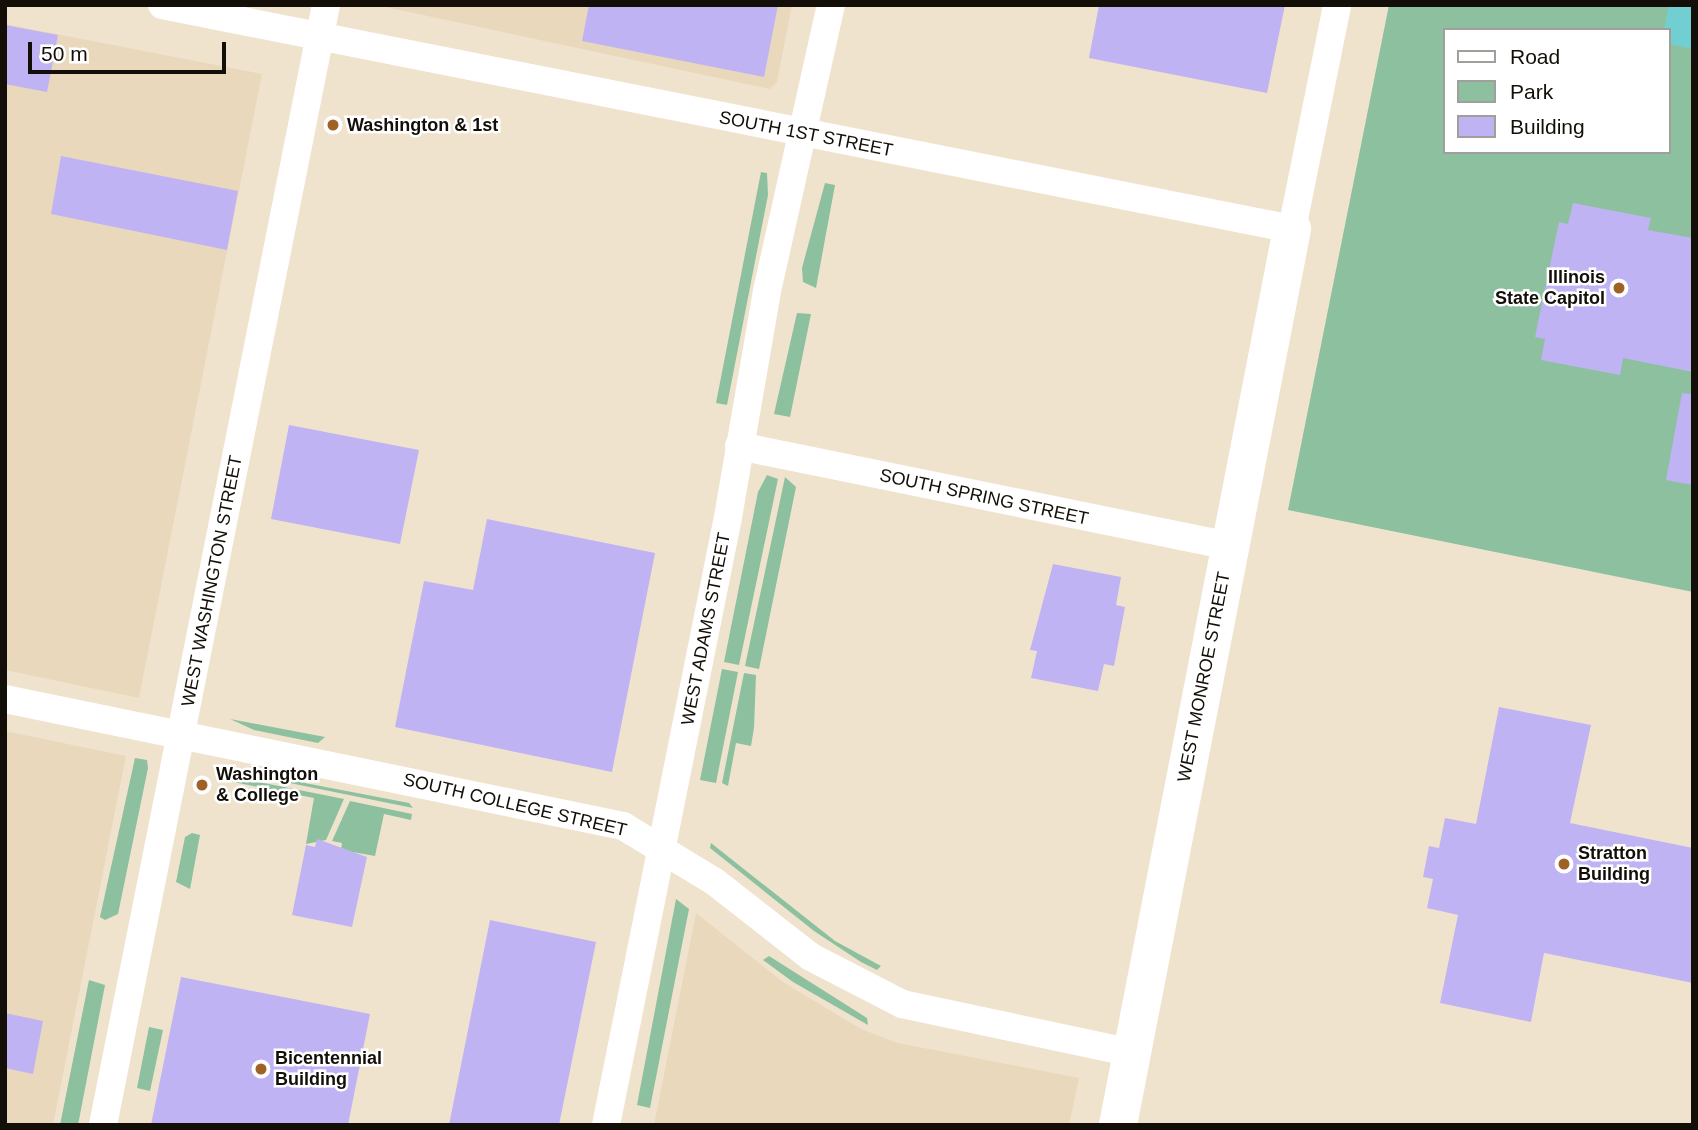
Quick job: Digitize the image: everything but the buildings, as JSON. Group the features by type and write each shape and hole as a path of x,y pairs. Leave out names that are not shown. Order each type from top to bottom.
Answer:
{"street":[{"name":"SOUTH 1ST STREET","path":"162,5 806,135 1292,229"},
{"name":"WEST WASHINGTON STREET","path":"103,1125 326,5"},
{"name":"WEST ADAMS STREET","path":"606,1125 791,174 806,135 831,5"},
{"path":"1292,229 1337,5"},
{"name":"WEST MONROE STREET","path":"1118,1125 1292,229"},
{"name":"SOUTH SPRING STREET","path":"740,446 1230,546"},
{"name":"SOUTH COLLEGE STREET","path":"5,699 588,818 632,830 715,882 811,957 902,1004 1132,1053"}],"shaded area":[{"path":"376,5 792,5 777,82 770,89"},
{"path":"5,24 262,74 139,698 5,670"},
{"path":"5,731 126,756 53,1125 5,1125"},
{"path":"696,913 783,982 861,1029 898,1043 1079,1078 1069,1125 654,1125"}],"green space":[{"path":"1389,5 1693,5 1693,592 1288,510"},
{"path":"761,172 767,173 768,195 727,405 716,403"},
{"path":"825,183 835,185 816,288 803,282 802,268"},
{"path":"797,313 811,314 790,417 774,414"},
{"path":"767,475 778,479 739,665 724,662 758,492"},
{"path":"785,477 796,487 759,669 745,666"},
{"path":"722,669 738,672 716,783 700,780"},
{"path":"744,673 756,675 754,728 751,746 736,743 728,786 722,783"},
{"path":"230,719 325,737 318,743 254,730"},
{"path":"135,758 147,760 148,768 118,914 105,920 100,917"},
{"path":"222,767 409,803 413,808 221,769"},
{"path":"219,774 344,799 326,840 306,844 314,798 218,779"},
{"path":"350,801 412,814 411,820 384,814 375,856 341,850 342,843 332,841"},
{"path":"192,833 200,835 190,889 176,882 185,837"},
{"path":"711,843 835,941 881,966 877,970 861,962 814,931 710,848"},
{"path":"676,899 689,909 650,1108 637,1105"},
{"path":"769,956 867,1018 868,1025 793,982 763,960"},
{"path":"89,980 105,985 78,1125 60,1125"},
{"path":"149,1027 163,1030 150,1091 137,1088"}],"water":[{"path":"1669,5 1693,5 1693,49 1670,44 1670,28 1664,28"}],"place":[{"name":"Washington & 1st","path":"333,125"},
{"name":"Illinois State Capitol","path":"1619,288"},
{"name":"Washington & College","path":"202,785"},
{"name":"Stratton Building","path":"1564,864"},
{"name":"Bicentennial Building","path":"261,1069"}]}
